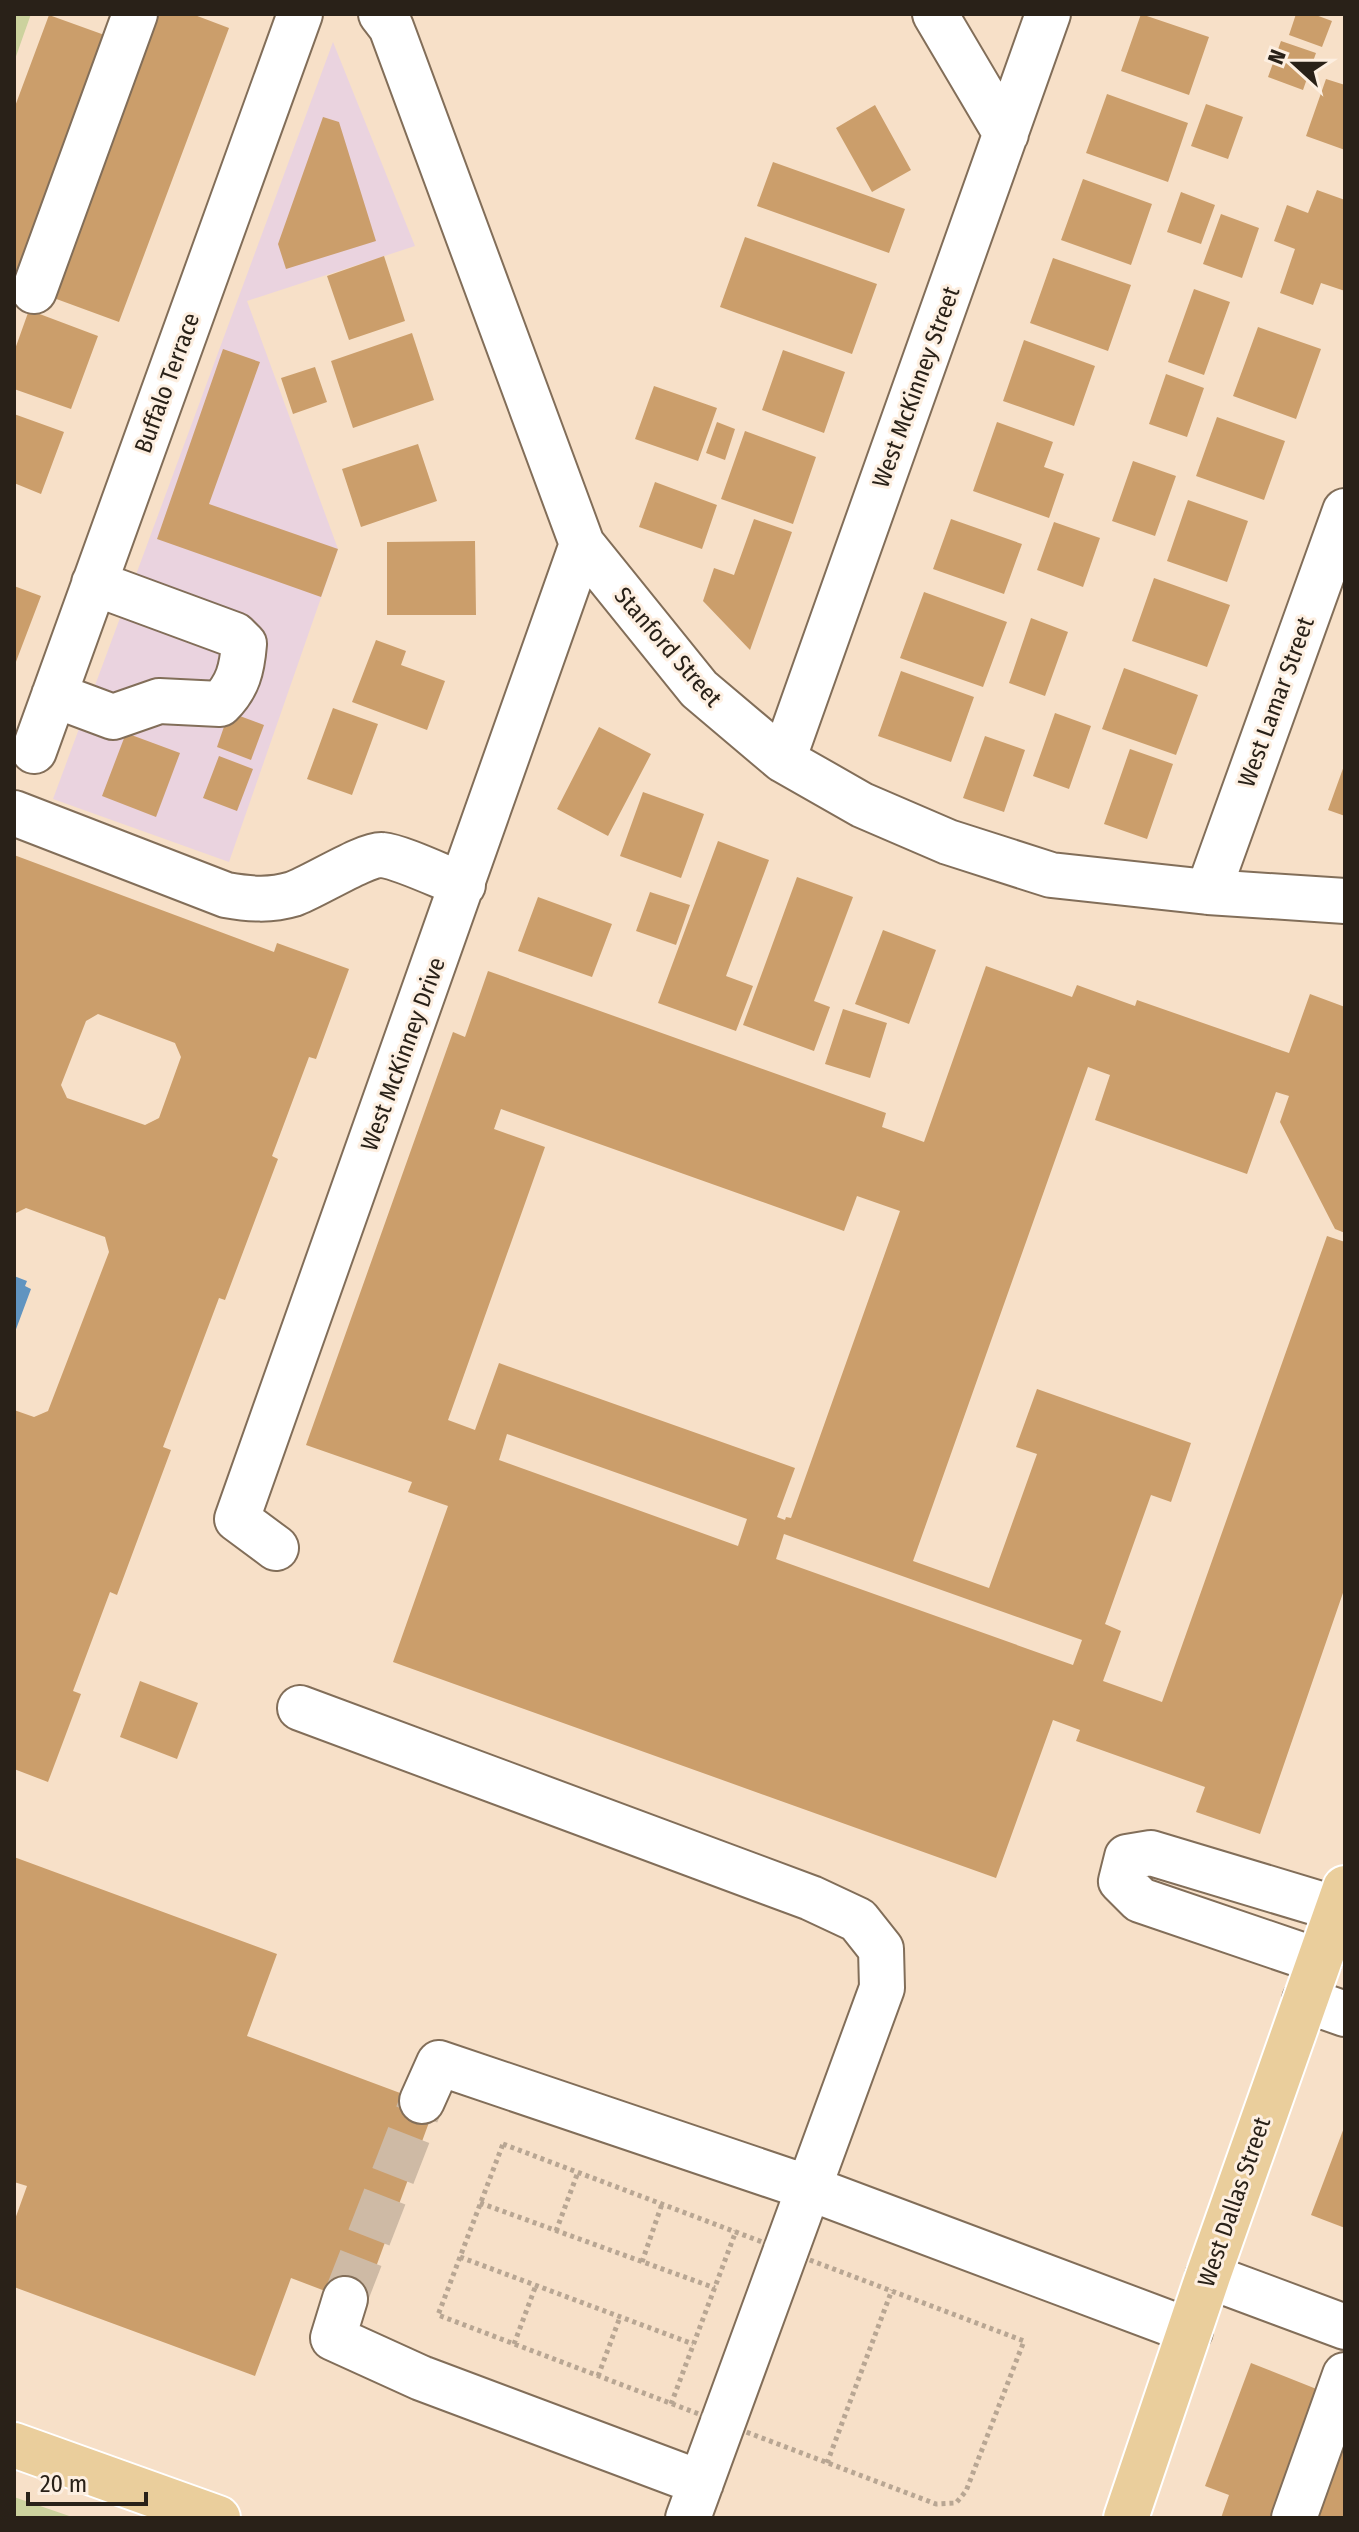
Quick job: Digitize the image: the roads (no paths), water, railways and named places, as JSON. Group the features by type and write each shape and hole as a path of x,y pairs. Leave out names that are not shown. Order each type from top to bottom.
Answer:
{"main road":[{"name":"West Dallas Street","path":"1126,2518 1208,2276 1323,1992 1341,1898"},
{"path":"14,2445 218,2518"}],"street":[{"path":"34,291 135,14"},
{"name":"Buffalo Terrace","path":"34,751 300,14"},
{"name":"Stanford Street","path":"381,14 391,27 582,544 699,689 783,760 862,805 948,842 1051,875 1208,892 1345,901"},
{"path":"935,14 1006,134"},
{"name":"West McKinney Street","path":"783,760 1048,14"},
{"name":"West Lamar Street","path":"1208,892 1345,511"},
{"name":"West McKinney Drive","path":"276,1548 237,1519 582,544"},
{"path":"54,695 113,717 159,701 220,704 231,693 242,671 244,644 235,635 94,583"},
{"path":"14,813 226,895 258,900 293,894 362,859 380,854 463,885"},
{"path":"300,1708 796,1892 858,1920 881,1949 882,1988 695,2500 333,2338 345,2299"},
{"path":"1323,1992 1140,1900 1121,1881 1127,1857 1151,1853 1341,1898"},
{"path":"422,2101 439,2063 809,2188 1190,2331"},
{"path":"1208,2276 1345,2327"},
{"path":"1294,2518 1345,2375"}],"water":[{"path":"14,1276 27,1281 25,1286 31,1289 15,1332"}],"tunnel":[{"path":"345,2299 422,2101"}]}
